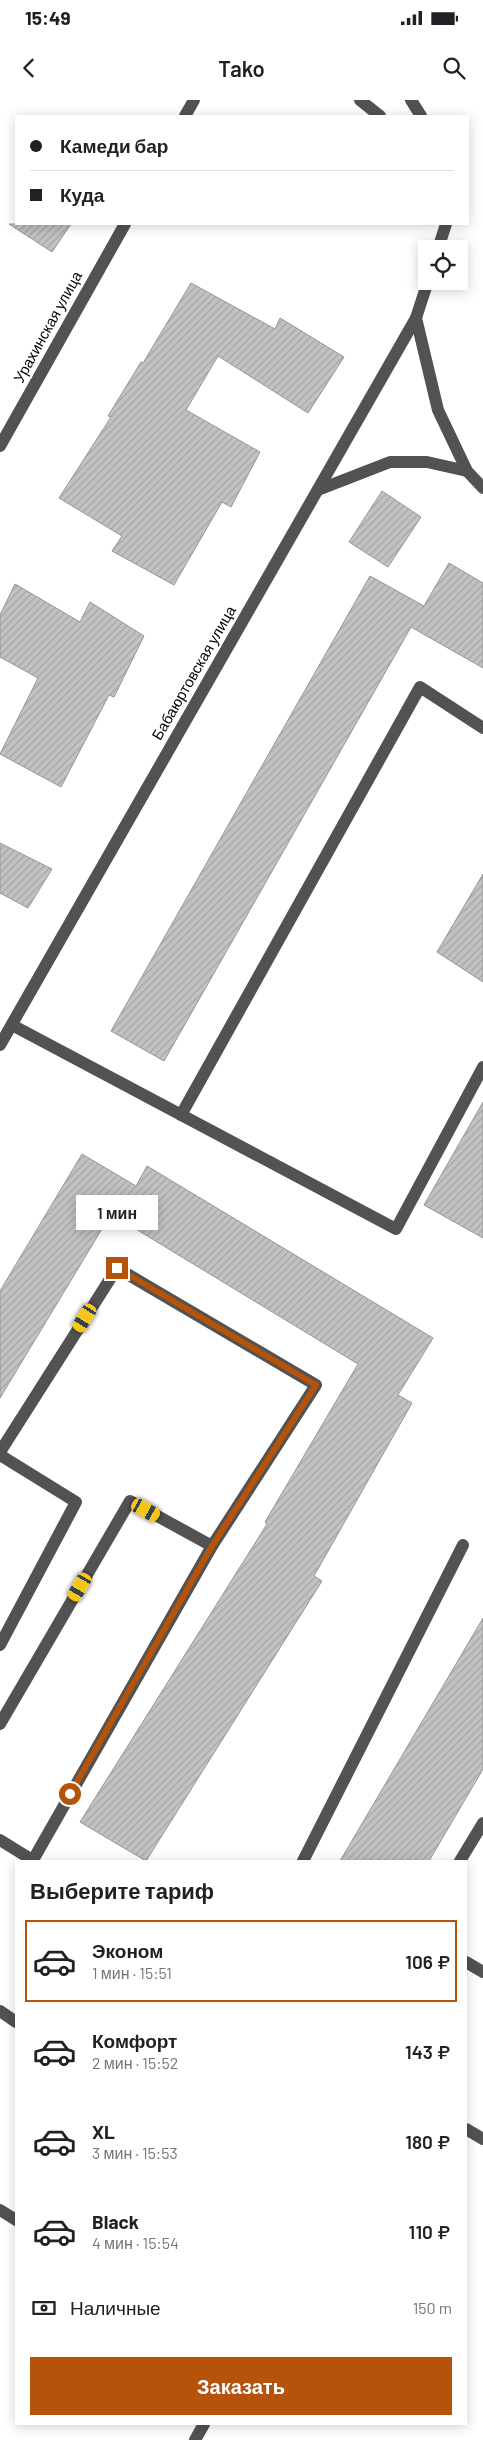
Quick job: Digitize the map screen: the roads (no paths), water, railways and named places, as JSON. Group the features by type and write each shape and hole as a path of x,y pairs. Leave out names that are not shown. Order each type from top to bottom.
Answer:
{"street":[{"path":"186,115 194,100"},
{"path":"360,100 379,115"},
{"path":"411,100 419,115"},
{"name":"Урахинская улица","path":"0,446 124,225"},
{"path":"441,240 446,225"},
{"name":"Бабаюртовская улица","path":"0,1045 416,318 425,290"},
{"path":"416,318 438,410 467,471 483,488"},
{"path":"318,490 390,462 427,462 467,471"},
{"path":"181,1115 420,688 483,728"},
{"path":"12,1025 396,1229 483,1067"},
{"path":"0,1644 76,1502 0,1453 117,1268 316,1385 212,1546 35,1860"},
{"path":"0,1724 130,1501 212,1546"},
{"path":"303,1860 463,1545"},
{"path":"461,1860 483,1823"},
{"path":"0,1840 32,1860"},
{"path":"467,1963 483,1972"},
{"path":"0,2011 15,2021"},
{"path":"467,2130 483,2139"},
{"path":"0,2210 15,2219"},
{"path":"195,2440 203,2425"}]}
